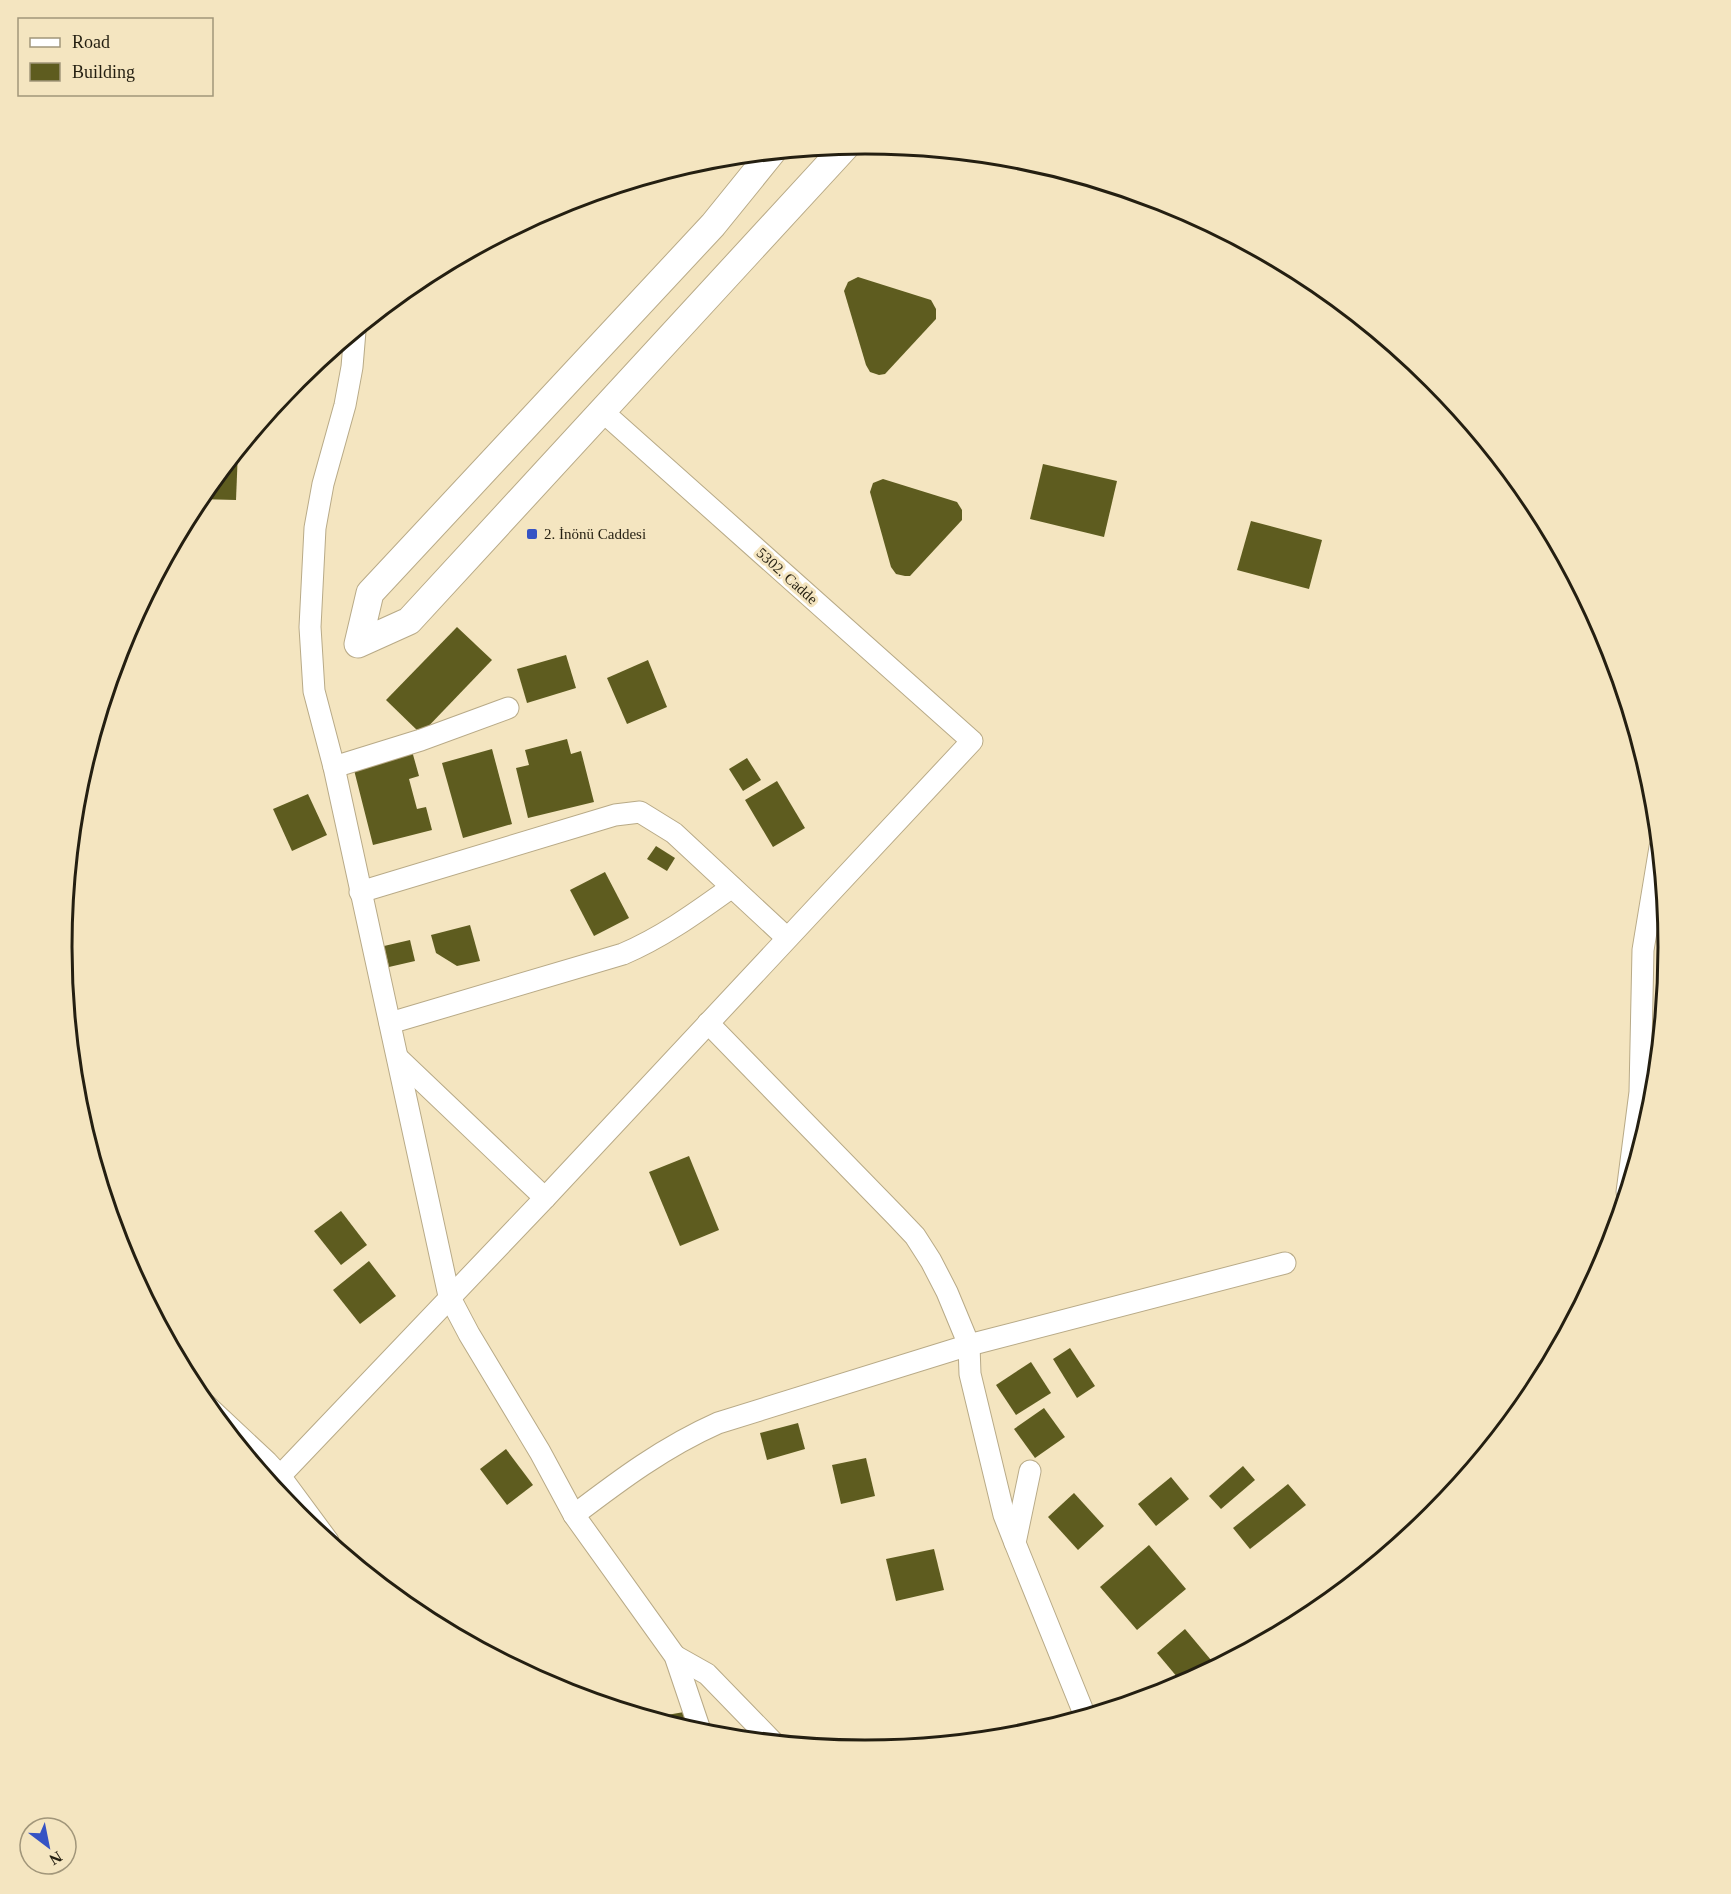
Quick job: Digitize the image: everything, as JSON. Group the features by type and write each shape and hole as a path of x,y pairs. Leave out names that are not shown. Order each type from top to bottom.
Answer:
{"main road":[{"path":"766,160 713,225 370,593 358,644 409,621 838,155"},
{"path":"568,381 603,411"}],"street":[{"path":"354,340 345,405 323,484 315,528 310,627 314,691 334,767 449,1296 574,1515 675,1656 697,1722"},
{"name":"5302. Cadde","path":"603,411 972,741 788,938"},
{"path":"334,767 421,740 508,708"},
{"path":"280,1476 449,1296 545,1198 788,938 674,833 640,812 627,812 360,892"},
{"path":"1632,1150 1640,1092 1642,950 1655,875"},
{"path":"390,1023 623,954 679,925 732,887"},
{"path":"708,1023 915,1236 931,1261 947,1292 969,1345 970,1374 1004,1515 1082,1710"},
{"path":"398,1058 545,1198"},
{"path":"574,1515 632,1470 688,1436 718,1423 969,1345 1285,1263"},
{"path":"247,1443 280,1476 302,1506"},
{"path":"1016,1543 1030,1471"},
{"path":"675,1656 707,1674 766,1734"}],"building":[{"path":"858,277 931,300 936,309 936,319 885,374 870,372 866,365 844,291 848,282"},
{"path":"238,462 236,500 211,499"},
{"path":"1043,464 1117,481 1104,537 1030,519"},
{"path":"883,479 957,502 962,510 962,520 910,576 896,574 891,567 870,492 873,483"},
{"path":"1251,521 1322,540 1309,589 1237,570"},
{"path":"457,627 492,660 421,734 386,700"},
{"path":"566,655 576,688 527,703 517,669"},
{"path":"648,660 667,707 627,724 607,678"},
{"path":"567,739 571,754 581,751 594,802 528,818 516,768 529,765 525,750"},
{"path":"492,749 512,824 463,838 442,763"},
{"path":"412,751 419,776 409,779 417,809 426,807 432,830 373,845 353,766"},
{"path":"747,758 761,780 743,791 729,769"},
{"path":"777,781 805,828 773,847 745,800"},
{"path":"308,794 327,835 292,851 273,809"},
{"path":"656,846 675,858 667,871 647,859"},
{"path":"605,872 629,918 594,936 570,890"},
{"path":"470,925 480,961 457,966 436,953 431,935"},
{"path":"410,940 415,961 389,967 384,946"},
{"path":"689,1156 719,1230 680,1246 649,1172"},
{"path":"341,1211 367,1245 341,1265 314,1231"},
{"path":"369,1261 396,1296 360,1324 333,1290"},
{"path":"1070,1348 1095,1386 1077,1398 1053,1359"},
{"path":"1031,1362 1051,1393 1016,1415 996,1385"},
{"path":"1044,1408 1065,1437 1035,1458 1014,1429"},
{"path":"798,1423 805,1449 767,1460 760,1433"},
{"path":"506,1449 533,1485 507,1505 480,1469"},
{"path":"866,1458 875,1496 841,1504 832,1465"},
{"path":"1243,1466 1255,1480 1221,1509 1209,1496"},
{"path":"1171,1477 1189,1499 1156,1526 1138,1504"},
{"path":"1288,1484 1306,1505 1250,1549 1233,1528"},
{"path":"1074,1493 1104,1526 1078,1550 1048,1517"},
{"path":"1149,1545 1186,1589 1137,1630 1100,1587"},
{"path":"934,1549 944,1590 896,1601 886,1559"},
{"path":"1185,1629 1211,1660 1177,1677 1157,1653"},
{"path":"684,1712 685,1719 668,1715"}],"place":[{"name":"2. İnönü Caddesi","path":"532,534"}]}
